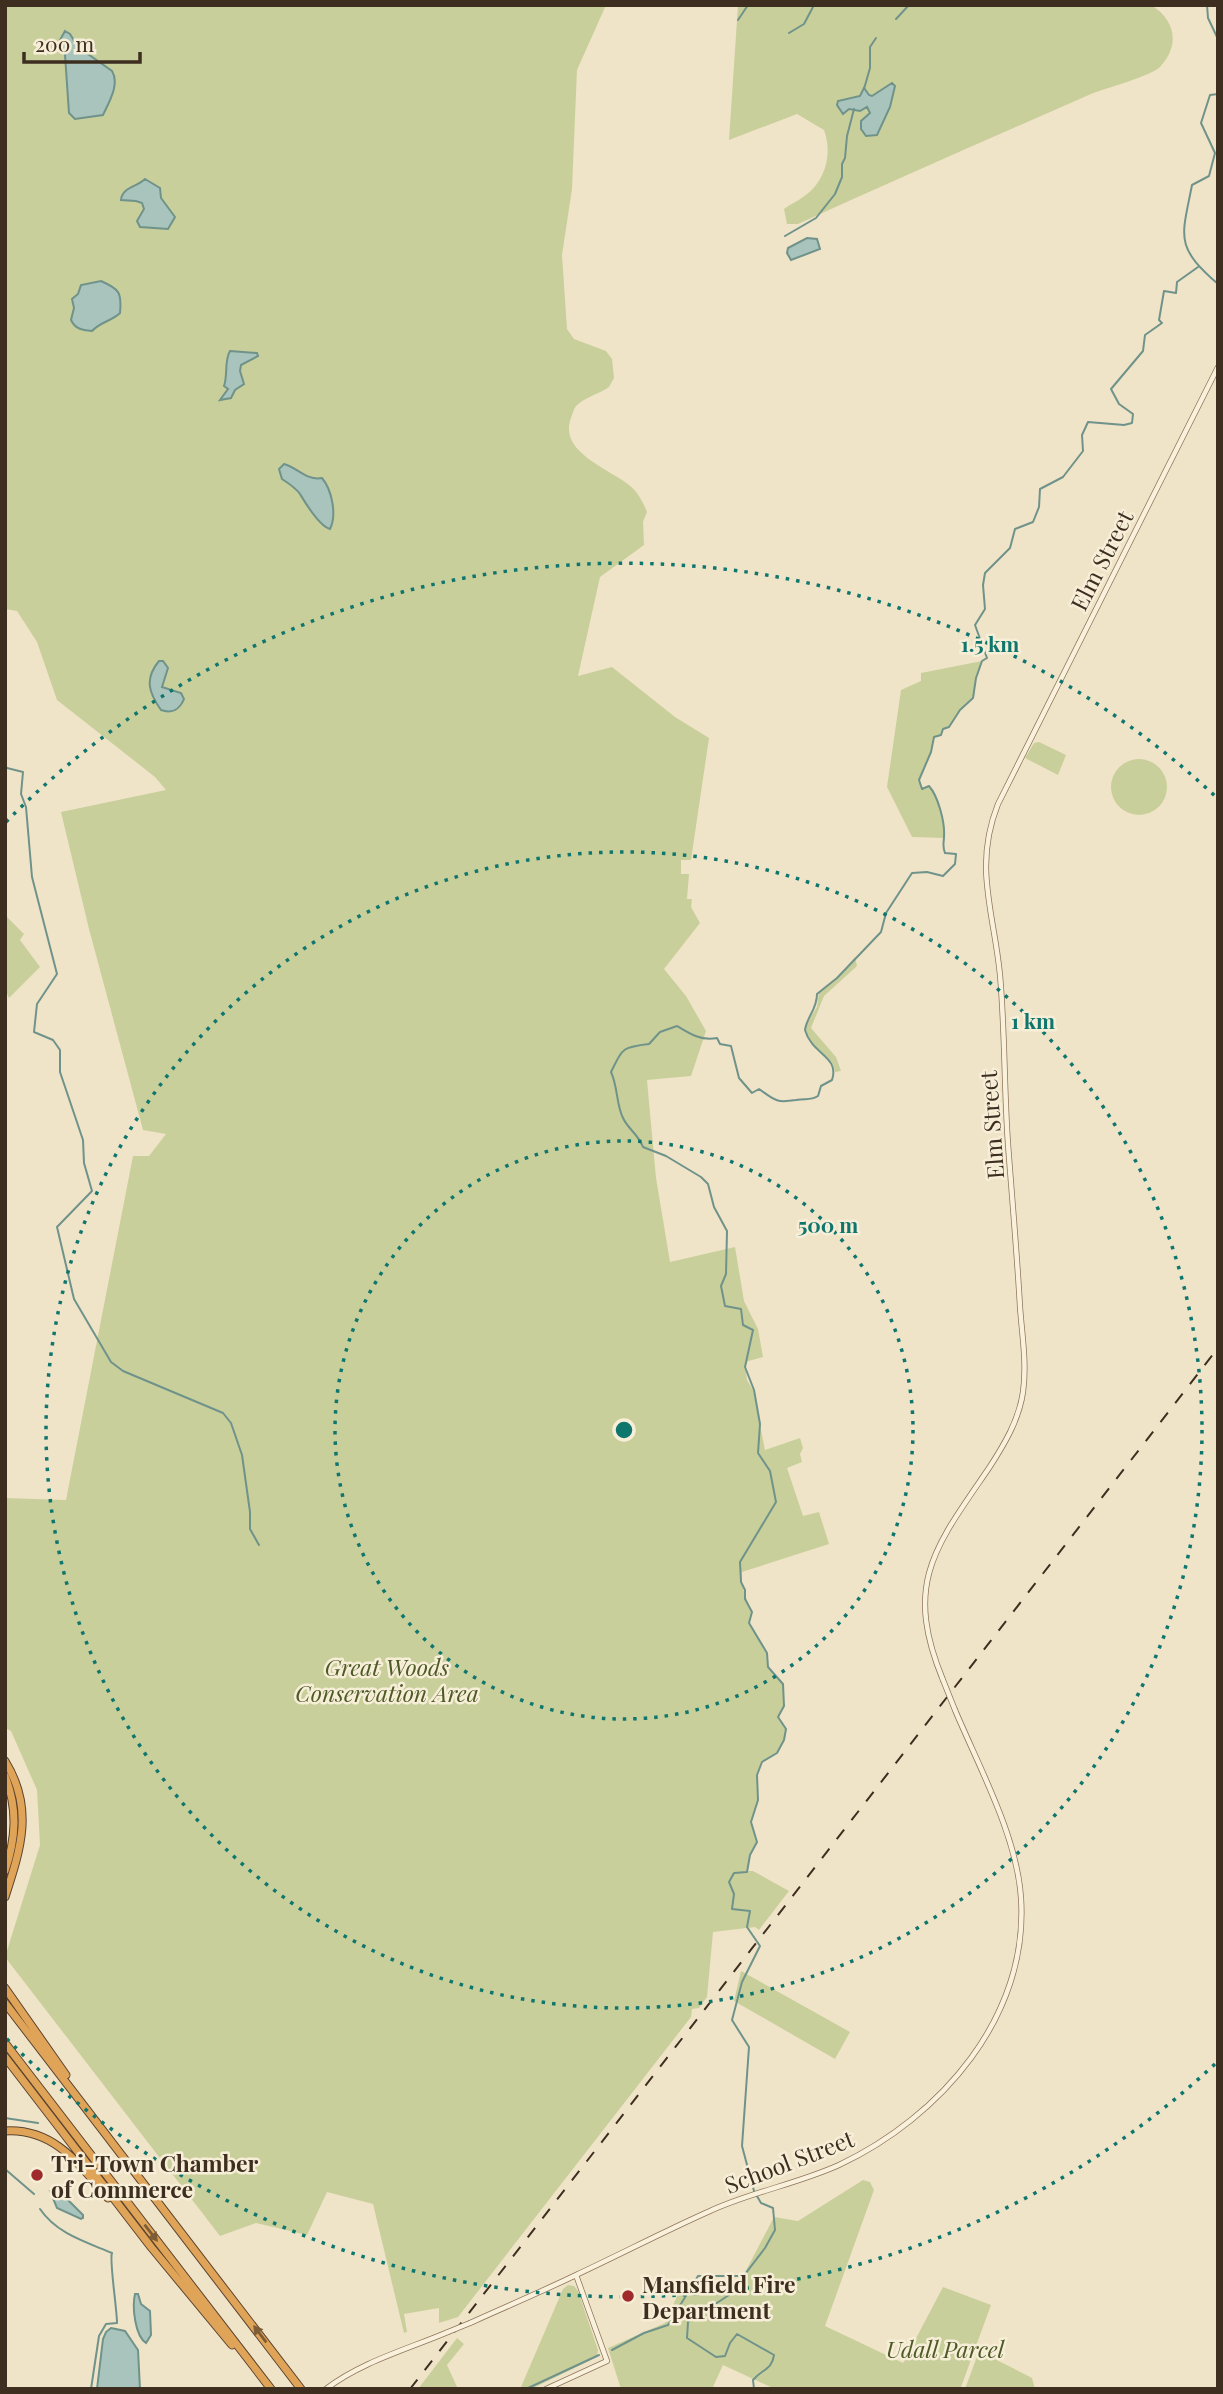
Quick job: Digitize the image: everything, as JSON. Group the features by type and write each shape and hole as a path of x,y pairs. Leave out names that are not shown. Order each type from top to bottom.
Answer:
{"highway":[{"path":"5,1761 18,1790 23,1829 5,1897"},
{"path":"5,1776 13,1801 15,1828 5,1871"},
{"path":"5,1988 99,2125"},
{"path":"5,2003 301,2389"},
{"path":"5,2043 271,2389"},
{"path":"5,2057 150,2247"},
{"path":"5,2131 37,2134 48,2138 67,2152 225,2338 260,2375"}],"street":[{"name":"Elm Street","path":"968,1740 931,1651 925,1606 928,1576 941,1541 1012,1429 1019,1410 1024,1376 1007,1140 1001,986 996,937 984,872 986,841 998,804 1218,367"},
{"name":"School Street","path":"327,2389 340,2379 365,2367 576,2275 708,2211 809,2178 839,2165 896,2132 924,2109 981,2046 1002,2009 1018,1959 1021,1939 1021,1898 1011,1846 968,1740"},
{"path":"546,2389 607,2361 576,2275"}],"green space":[{"name":"Great Woods Conservation Area","path":"5,5 606,5 577,70 572,189 562,255 567,329 574,339 606,351 612,359 614,378 609,387 576,406 569,432 573,442 589,459 632,488 647,512 643,522 644,545 600,577 578,676 612,667 675,717 709,738 691,860 681,860 681,874 689,874 687,899 692,899 691,907 700,923 664,969 686,996 706,1031 691,1076 647,1080 656,1178 670,1262 735,1247 744,1301 758,1329 763,1357 745,1362 765,1450 800,1438 803,1448 800,1454 802,1462 787,1468 803,1516 819,1512 829,1544 742,1572 743,1587 752,1612 749,1623 767,1653 768,1667 783,1684 784,1706 778,1717 786,1727 784,1740 777,1753 762,1762 757,1775 758,1800 751,1822 757,1842 750,1855 747,1871 753,1871 789,1891 759,1930 755,1927 713,1932 707,1997 699,2008 692,2009 691,2017 458,2317 439,2323 439,2308 404,2314 407,2332 404,2333 373,2204 327,2192 307,2235 256,2223 220,2236 5,1957 40,1845 37,1790 11,1731 5,1728 5,1498 66,1500 133,1156 149,1156 166,1134 143,1130 89,929 61,812 166,790 155,777 57,700 37,642 17,611 5,609"},
{"path":"738,5 1151,5 1166,18 1173,42 1171,51 1160,67 1148,74 1091,94 798,224 787,224 784,209 811,191 822,176 827,158 827,139 824,130 797,114 729,140"},
{"path":"982,661 974,696 960,710 949,727 943,729 941,735 934,737 931,752 919,780 922,789 929,786 935,797 945,838 912,837 887,787 901,690 921,681 921,673"},
{"path":"1039,742 1066,755 1058,775 1025,758 1034,743"},
{"path":"1133,759 1145,759 1155,763 1163,771 1167,787 1163,803 1155,811 1145,815 1133,815 1123,811 1115,803 1111,793 1111,781 1115,771 1123,763"},
{"path":"5,915 24,934 20,940 40,967 9,998 5,989"},
{"path":"855,957 857,966 824,996 811,1028 836,1057 841,1071 835,1072 830,1060 810,1041 806,1025 817,1007 819,992 837,978"},
{"path":"741,1971 850,2032 835,2059 734,2001"},
{"name":"Udall Parcel","path":"863,2180 870,2182 874,2190 825,2326 903,2363 943,2287 991,2305 961,2387 964,2389 775,2389 723,2365 712,2389 621,2389 608,2348 665,2323 679,2292 740,2282 774,2217 798,2221"},
{"path":"568,2285 574,2286 578,2291 598,2350 597,2357 531,2389 516,2389 521,2387 563,2289"},
{"path":"457,2338 464,2344 447,2365 458,2389 418,2389"},
{"path":"979,2351 1032,2378 1035,2389 965,2389"}],"water":[{"path":"65,31 78,47 112,71 114,87 103,115 75,119 69,113 65,55 60,40"},
{"path":"892,83 895,86 890,107 877,135 866,136 861,129 861,121 870,113 867,107 860,111 849,109 843,114 837,105 838,101 860,96 864,88 872,96"},
{"path":"145,179 160,188 161,198 175,217 168,229 140,227 137,221 144,209 142,203 121,200 124,192"},
{"path":"807,238 817,239 820,249 791,260 787,253 788,248"},
{"path":"101,281 118,292 120,313 92,331 79,328 71,320 74,308 72,299 78,294 81,285"},
{"path":"230,351 257,353 258,356 241,365 244,384 235,390 231,398 220,400 228,389 224,386"},
{"path":"284,464 307,476 322,478 332,503 330,529 317,519 296,490 282,479 279,469"},
{"path":"159,661 163,661 168,668 162,687 181,693 184,699 178,708 172,711 161,710 151,692 151,674"},
{"path":"58,2190 83,2218 57,2208 50,2191"},
{"path":"135,2294 138,2294 141,2304 150,2311 151,2335 146,2343 139,2334 135,2321"},
{"path":"111,2328 125,2331 138,2350 140,2389 97,2389 103,2339"}],"waterway":[{"path":"738,20 748,5"},
{"path":"789,33 804,24 814,5"},
{"path":"896,19 909,5"},
{"path":"1207,5 1208,18 1217,37 1218,59"},
{"path":"864,89 870,68 870,47 876,38"},
{"path":"1218,94 1210,95 1201,123 1215,153 1209,176 1192,185 1184,229 1188,250 1194,260 1218,284"},
{"path":"785,236 816,218 835,194 842,177 842,164 854,109"},
{"path":"754,2389 753,2380 769,2367 774,2355 737,2334 725,2356 716,2357 687,2338 688,2322 729,2295 765,2248 775,2230 773,2208 761,2203 754,2191 742,2146 749,2047 732,2020 742,1982 760,1946 747,1927 750,1911 732,1909 734,1894 729,1882 734,1873 747,1872 750,1855 757,1842 751,1822 758,1800 757,1775 762,1762 777,1753 786,1729 778,1717 784,1706 783,1684 768,1667 767,1653 749,1623 752,1612 745,1599 740,1562 776,1502 770,1471 758,1453 760,1424 754,1390 745,1367 753,1330 743,1325 741,1309 725,1306 721,1286 726,1274 727,1231 714,1207 708,1184 666,1156 643,1147 623,1118 611,1072 624,1050 649,1044 660,1032 677,1026 696,1036 717,1038 720,1044 731,1046 739,1078 752,1093 759,1089 780,1101 810,1099 818,1096 821,1086 832,1080 833,1072 829,1060 813,1045 805,1030 817,994 837,978 881,932 886,913 912,873 927,872 943,876 955,864 956,854 944,851 944,830 935,796 929,786 922,789 919,780 931,752 934,737 941,735 943,729 949,727 960,710 973,698 976,678 982,661 987,658 975,625 985,609 985,573 1010,548 1015,529 1033,522 1039,507 1040,489 1063,477 1083,451 1082,435 1088,422 1124,425 1132,423 1133,414 1119,404 1111,389 1143,351 1145,335 1162,323 1159,320 1164,291 1176,293 1177,282 1198,267"},
{"path":"5,765 23,772 21,794 26,807 32,877 57,974 37,1004 34,1032 53,1040 60,1050 60,1072 83,1140 84,1163 92,1191 57,1227 74,1299 111,1362 123,1371 223,1413 231,1423 242,1455 250,1529 259,1545"},
{"path":"5,2118 38,2123"},
{"path":"5,2169 34,2194"},
{"path":"40,2209 63,2231 112,2253 117,2323 106,2324 99,2336 91,2389"},
{"path":"612,2350 644,2333 668,2325 698,2276 741,2276"},
{"path":"526,2389 599,2355"}],"railway":[{"path":"410,2389 1218,1348"}],"place":[{"name":"Tri-Town Chamber of Commerce","path":"37,2175"},
{"name":"Mansfield Fire Department","path":"628,2296"}]}
